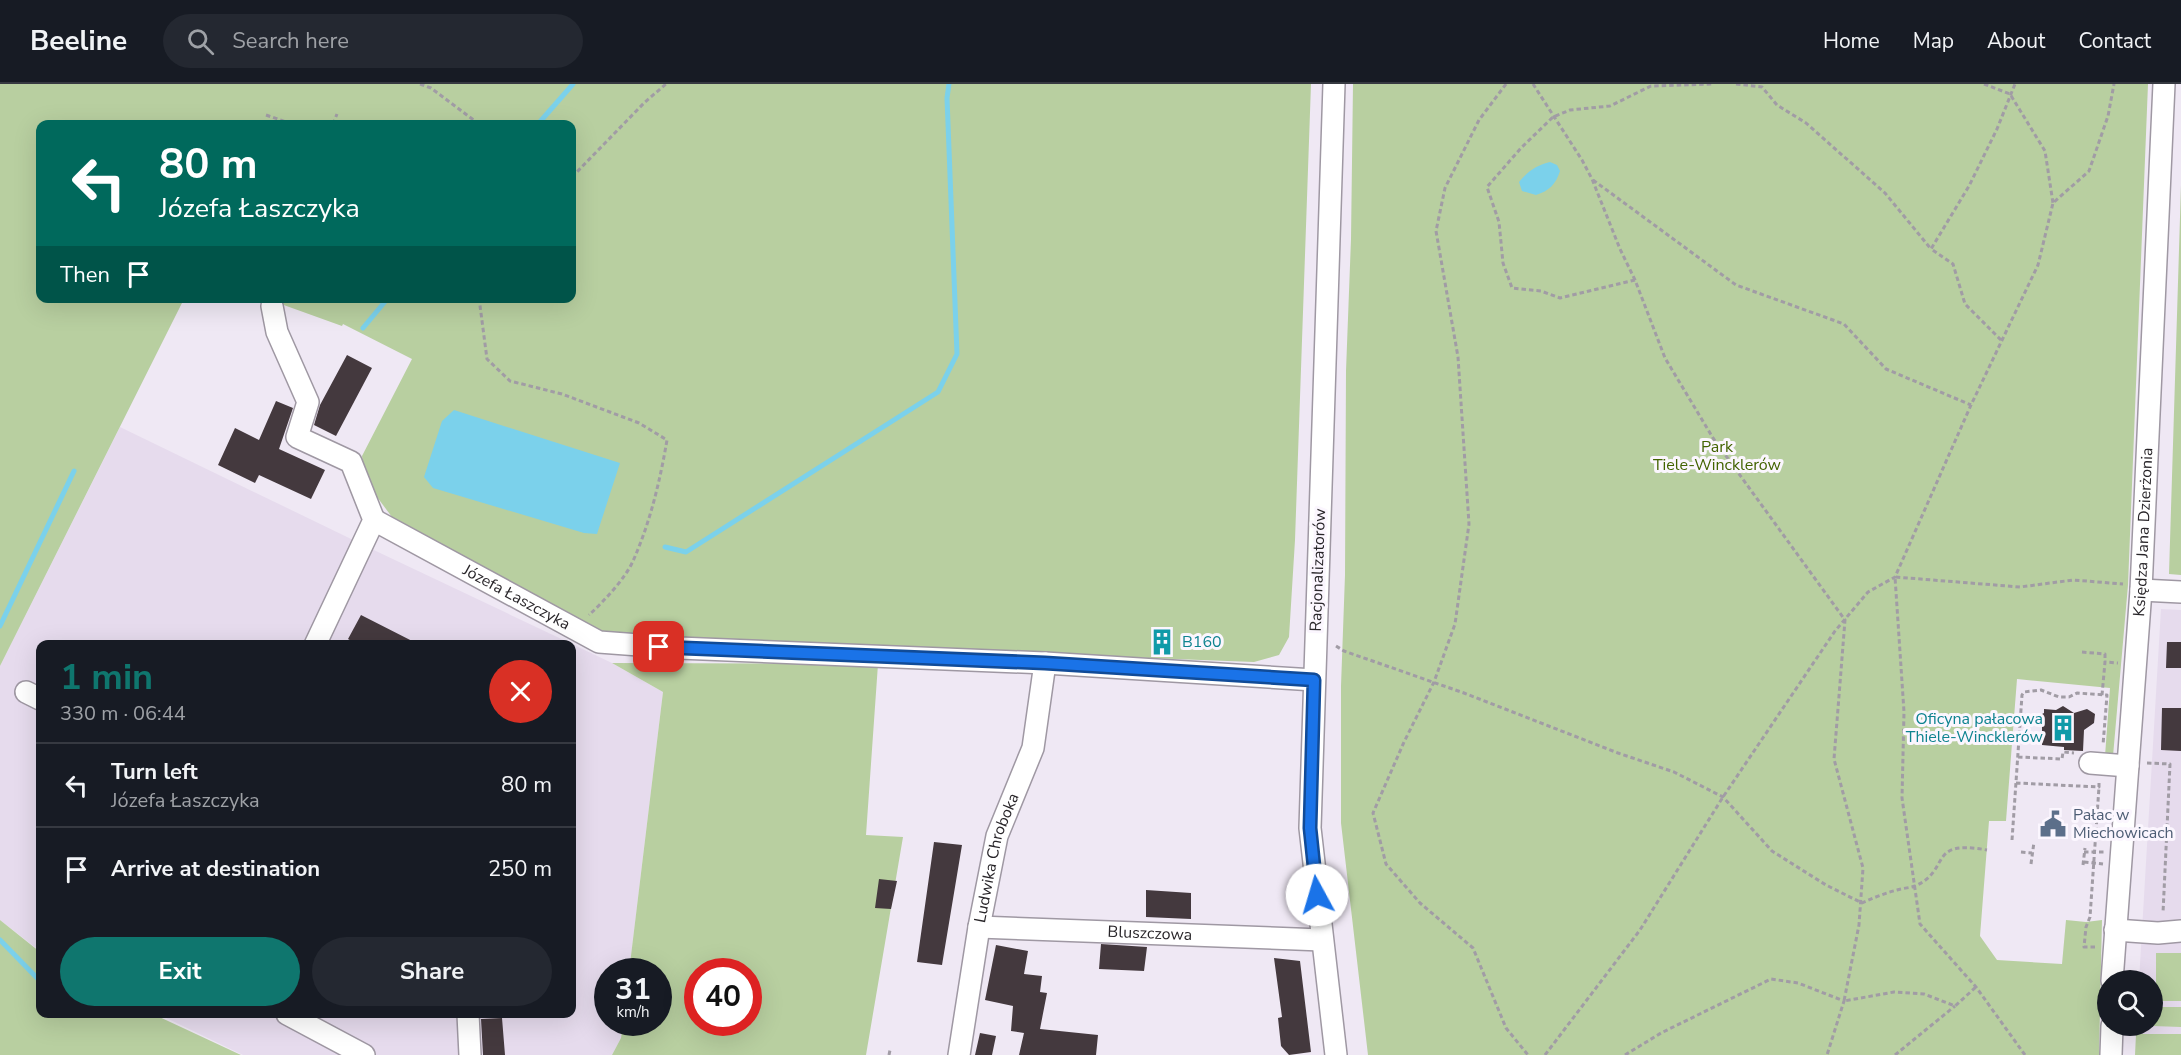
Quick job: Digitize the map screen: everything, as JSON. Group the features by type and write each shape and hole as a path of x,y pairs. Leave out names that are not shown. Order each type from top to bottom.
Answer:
{"street":[{"name":"Racjonalizatorów","path":"1334,84 1310,828 1336,1055"},
{"name":"Księdza Jana Dzierżonia","path":"2111,970 2109,939 2135,764 2136,588 2164,84"},
{"path":"272,306 278,332 308,402 297,437 351,462 374,520 317,640"},
{"name":"Józefa Łaszczyka","path":"374,520 599,642 680,648 1045,663 1314,680"},
{"path":"2136,588 2181,592"},
{"name":"Ludwika Chroboka","path":"958,1055 997,836 1033,748 1045,663"},
{"path":"2095,764 2135,764"},
{"name":"Bluszczowa","path":"979,927 1322,940"},
{"path":"2109,939 2171,932"},
{"path":"294,1018 364,1055"},
{"path":"468,1018 470,1055"},
{"path":"2111,1055 2112,1036"}],"path":[{"path":"420,84 431,88 475,120"},
{"path":"576,173 645,102 666,84"},
{"path":"1506,84 1479,120 1445,188 1436,231 1458,357 1470,524 1455,624 1434,682 1404,742 1373,813 1386,864 1420,903 1473,948 1506,1028 1528,1055"},
{"path":"1533,84 1592,178 1665,358 1713,438 1845,620 1834,759 1863,868 1862,903 1844,1001 1827,1055"},
{"path":"1635,280 1560,298 1541,291 1512,288 1503,263 1499,222 1487,187 1521,148 1553,117 1570,110 1610,106 1651,86 1714,84"},
{"path":"1736,84 1762,87 1777,105 1806,123 1885,193 1930,249 1953,264 1965,304 2001,340"},
{"path":"1984,84 2010,94 2045,151 2053,203 2038,265 1971,405 1895,577 1904,712 1902,798 1920,924 1976,987 2025,1055"},
{"path":"1930,249 1969,186 1997,129 2015,84"},
{"path":"2053,203 2089,171 2108,116 2114,84"},
{"path":"334,120 336,114"},
{"path":"266,115 280,120"},
{"path":"1592,178 1736,285 1844,324 1886,369 1971,405"},
{"path":"480,303 487,359 510,381 562,394 639,423 667,440 660,484 632,562 610,593 574,629"},
{"path":"1545,1055 1640,930 1723,797 1835,631 1868,592 1895,577 2020,587 2073,580 2136,588"},
{"path":"1316,635 1344,651 1434,682 1674,772 1723,797 1772,851 1826,885 1862,903 1916,886 1930,874 1945,852 1957,847 1969,846 1987,850"},
{"path":"2082,652 2105,654 2102,695"},
{"path":"2104,662 2125,663"},
{"path":"2012,840 2022,695 2024,692 2041,690 2059,697 2069,697 2077,693 2107,695 2095,764 2099,787 2090,917 2086,927 2084,947 2109,939"},
{"path":"2018,757 2062,759 2063,752 2067,753"},
{"path":"2135,764 2170,764 2171,932"},
{"path":"2016,783 2099,787"},
{"path":"2031,864 2034,842"},
{"path":"2094,852 2085,850 2083,864 2094,863"},
{"path":"2021,852 2032,853"},
{"path":"1625,1055 1661,1033 1771,979 1798,983 1844,1001 1894,992 1924,994 1955,1006"},
{"path":"1895,1055 1976,987"},
{"path":"889,1055 890,1050"}],"shaded area":[{"path":"120,427 564,640 36,640 36,948 0,920 0,666"},
{"path":"2161,609 2181,610 2181,1034 2163,1034 2163,970 2140,970"},
{"path":"576,646 663,692 631,958 594,958 594,1036 621,1036 612,1055 243,1055 166,1018 576,1018"}],"green space":[{"path":"0,84 1311,84 1295,540 1289,637 1279,655 1254,662 616,638 598,634 392,517 365,481 362,456 412,359 343,324 342,326 278,303 576,303 576,120 36,120 36,303 182,303 0,666"},
{"name":"Park Tiele-Wincklerów","path":"1353,84 2148,84 2128,585 2113,756 2105,756 2110,688 2017,679 2006,821 1989,821 1980,936 1997,960 2062,964 2066,920 2086,922 2102,920 2101,970 2097,970 2099,1055 1368,1055 1341,823 1346,371"},
{"path":"2181,185 2181,575 2169,574"},
{"path":"612,663 878,664 866,835 903,837 866,1055 612,1055 621,1036 672,1036 672,958 631,958 663,692"},
{"path":"0,920 36,949 36,1018 162,1018 241,1055 0,1055"},
{"path":"2156,953 2181,953 2181,1001 2163,1001 2163,970 2156,970"},
{"path":"2163,1007 2181,1007 2181,1027 2163,1026"},
{"path":"2181,1034 2181,1055 2135,1055 2136,1036"}],"water":[{"path":"1550,162 1557,165 1560,171 1551,186 1536,195 1522,191 1519,182 1522,178 1537,167"},
{"path":"454,410 620,463 597,534 584,533 433,488 424,477 442,421"}],"building":[{"path":"347,355 372,368 336,436 314,425 320,405"},
{"path":"276,401 293,408 279,449 325,470 311,499 259,475 255,483 218,465 235,428 259,440"},
{"path":"361,615 410,640 350,640 348,639"},
{"path":"2167,642 2181,642 2181,668 2166,668"},
{"name":"Oficyna pałacowa Thiele-Wincklerów","path":"2063,706 2074,713 2087,709 2095,714 2094,723 2084,730 2083,751 2042,745 2042,724 2032,719 2044,713 2044,709 2056,710"},
{"path":"2162,708 2181,708 2181,751 2161,750"},
{"path":"934,842 962,845 942,965 917,962"},
{"path":"879,879 897,881 891,909 875,908"},
{"path":"1146,890 1191,893 1191,919 1146,917"},
{"path":"1101,944 1147,947 1144,971 1099,969"},
{"path":"996,945 1028,951 1024,974 1042,976 1040,992 1047,993 1040,1029 1098,1035 1096,1055 1019,1055 1024,1033 1011,1031 1013,1006 985,1000"},
{"path":"1274,958 1300,961 1311,1052 1289,1055 1281,1046 1278,1018 1282,1017"},
{"path":"502,1018 505,1055 483,1055 481,1019"},
{"path":"980,1033 996,1036 992,1055 975,1055"}],"waterway":[{"path":"542,120 573,84"},
{"path":"665,547 686,552 938,392 957,354 947,98 949,84"},
{"path":"363,328 384,303"},
{"path":"0,626 74,471"},
{"path":"0,940 36,977"}],"place":[{"name":"B160","path":"1162,642"},
{"name":"Oficyna pałacowa Thiele-Wincklerów","path":"2063,728"},
{"name":"Pałac w Miechowicach","path":"2053,824"}],"route":[{"path":"659,647 1045,663 1314,680 1310,828 1317,895"}]}
